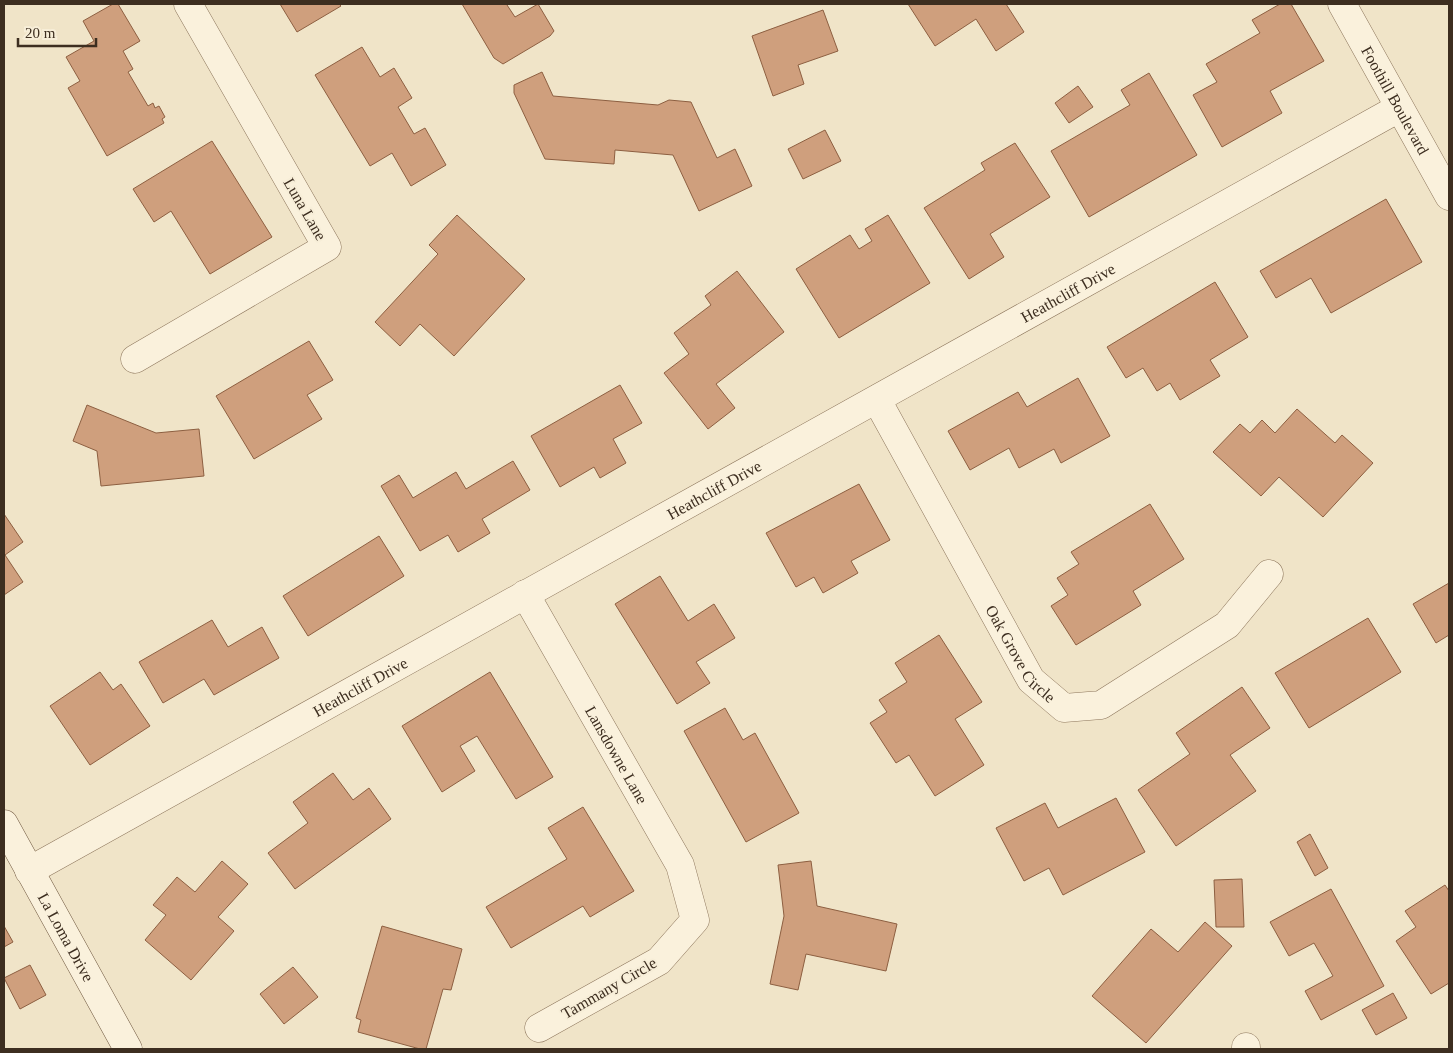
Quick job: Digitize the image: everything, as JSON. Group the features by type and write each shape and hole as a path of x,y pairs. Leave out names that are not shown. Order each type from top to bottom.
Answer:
{"street":[{"name":"Luna Lane","path":"134,358 327,247 188,4"},
{"name":"Foothill Boulevard","path":"1342,4 1449,196"},
{"name":"Heathcliff Drive","path":"29,871 1399,108"},
{"name":"Oak Grove Circle","path":"877,400 1031,680 1064,708 1102,705 1226,625 1269,574"},
{"name":"Lansdowne Lane","path":"525,594 680,865 695,920"},
{"name":"La Loma Drive","path":"6,832 128,1049"},
{"name":"Tammany Circle","path":"539,1028 659,962 695,920"}],"building":[{"path":"113,4 118,4 140,41 123,51 133,69 128,72 148,106 153,103 155,108 159,106 165,117 162,119 164,123 107,156 68,88 80,81 66,57 94,41 83,21"},
{"path":"280,4 339,4 341,6 297,32"},
{"path":"462,4 508,4 515,17 538,4 554,31 550,36 503,64 494,58"},
{"path":"908,4 1006,4 1024,32 996,51 976,19 935,46"},
{"path":"1280,4 1291,4 1324,61 1270,91 1282,113 1222,147 1193,95 1217,82 1206,64 1260,33 1252,20"},
{"path":"823,10 838,51 798,65 804,84 773,96 752,36"},
{"path":"362,47 380,77 394,68 412,98 398,107 414,134 425,128 446,165 411,186 392,153 370,166 315,75"},
{"path":"542,72 553,96 658,105 669,100 691,102 717,158 735,149 752,186 699,211 673,155 615,150 614,164 545,159 514,93 514,85"},
{"path":"1149,73 1197,155 1089,217 1051,151 1130,105 1121,90"},
{"path":"1078,86 1093,107 1069,123 1055,103"},
{"path":"825,130 841,161 803,179 788,149"},
{"path":"212,141 272,237 210,274 171,211 154,222 133,189"},
{"path":"1015,143 1050,197 990,234 1004,257 969,279 924,208 985,170 981,163"},
{"path":"1386,199 1422,262 1331,313 1311,278 1276,298 1260,271"},
{"path":"457,215 525,279 454,356 420,324 400,346 375,322 438,254 429,245"},
{"path":"888,215 930,283 839,338 796,269 850,235 859,249 872,241 865,229"},
{"path":"737,271 784,332 716,384 735,408 708,429 664,373 689,354 674,333 711,305 705,296"},
{"path":"1215,282 1248,337 1210,360 1220,376 1180,400 1170,383 1157,391 1143,368 1126,378 1107,347"},
{"path":"309,341 333,380 307,395 322,419 254,459 216,396"},
{"path":"1078,378 1110,436 1061,463 1054,449 1019,468 1009,448 970,470 948,431 1018,392 1027,407"},
{"path":"620,385 642,423 613,439 626,463 600,478 594,467 560,487 531,436"},
{"path":"87,405 156,433 199,429 204,476 101,486 97,451 73,441"},
{"path":"1297,409 1335,443 1342,435 1373,463 1323,517 1279,477 1261,496 1213,452 1240,424 1250,433 1262,420 1275,433"},
{"path":"513,461 530,490 482,519 490,533 458,552 448,535 420,551 381,486 399,475 413,498 456,472 466,489"},
{"path":"859,484 890,540 851,561 858,573 823,593 814,577 796,587 766,533"},
{"path":"1150,504 1184,559 1133,591 1141,605 1076,645 1051,606 1068,595 1057,578 1079,564 1071,552"},
{"path":"4,514 23,542 5,555 23,582 4,595"},
{"path":"379,536 404,576 308,636 283,596"},
{"path":"660,576 688,621 714,604 735,638 696,662 710,683 677,704 615,604"},
{"path":"1449,583 1449,635 1436,643 1413,604"},
{"path":"1368,618 1401,672 1309,728 1275,673"},
{"path":"212,620 228,647 262,627 279,658 214,695 204,679 163,703 139,662"},
{"path":"939,635 982,702 955,719 984,765 935,796 909,755 896,763 870,723 887,712 879,700 907,682 895,663"},
{"path":"100,672 113,690 121,684 150,726 90,765 50,706"},
{"path":"490,672 553,777 516,799 477,736 460,746 475,771 442,792 402,726"},
{"path":"1242,687 1270,728 1230,755 1256,791 1176,846 1138,790 1190,754 1176,733"},
{"path":"725,708 743,740 755,733 799,813 746,842 684,731"},
{"path":"333,773 353,800 369,788 391,819 295,889 268,853 308,823 293,802"},
{"path":"1116,798 1145,852 1063,895 1049,868 1024,881 996,828 1045,803 1058,828"},
{"path":"583,807 634,891 590,917 583,906 511,948 486,907 567,859 548,828"},
{"path":"1310,834 1328,868 1315,876 1297,842"},
{"path":"222,861 248,884 218,917 234,931 191,980 145,940 166,915 153,905 177,877 195,892"},
{"path":"811,861 817,906 897,924 886,971 806,954 798,990 770,984 784,916 778,865"},
{"path":"1242,879 1244,927 1216,927 1214,880"},
{"path":"1445,885 1449,891 1449,983 1431,994 1396,941 1416,927 1405,911"},
{"path":"1331,889 1384,986 1321,1020 1305,991 1333,976 1314,943 1289,956 1270,922"},
{"path":"1205,922 1232,946 1146,1043 1092,996 1151,929 1178,952"},
{"path":"4,926 13,942 4,947"},
{"path":"382,926 462,949 451,990 443,989 426,1049 358,1032 361,1020 356,1018"},
{"path":"30,965 46,995 20,1009 4,978"},
{"path":"293,967 318,997 284,1024 260,994"},
{"path":"1393,993 1407,1018 1376,1035 1362,1010"}]}
